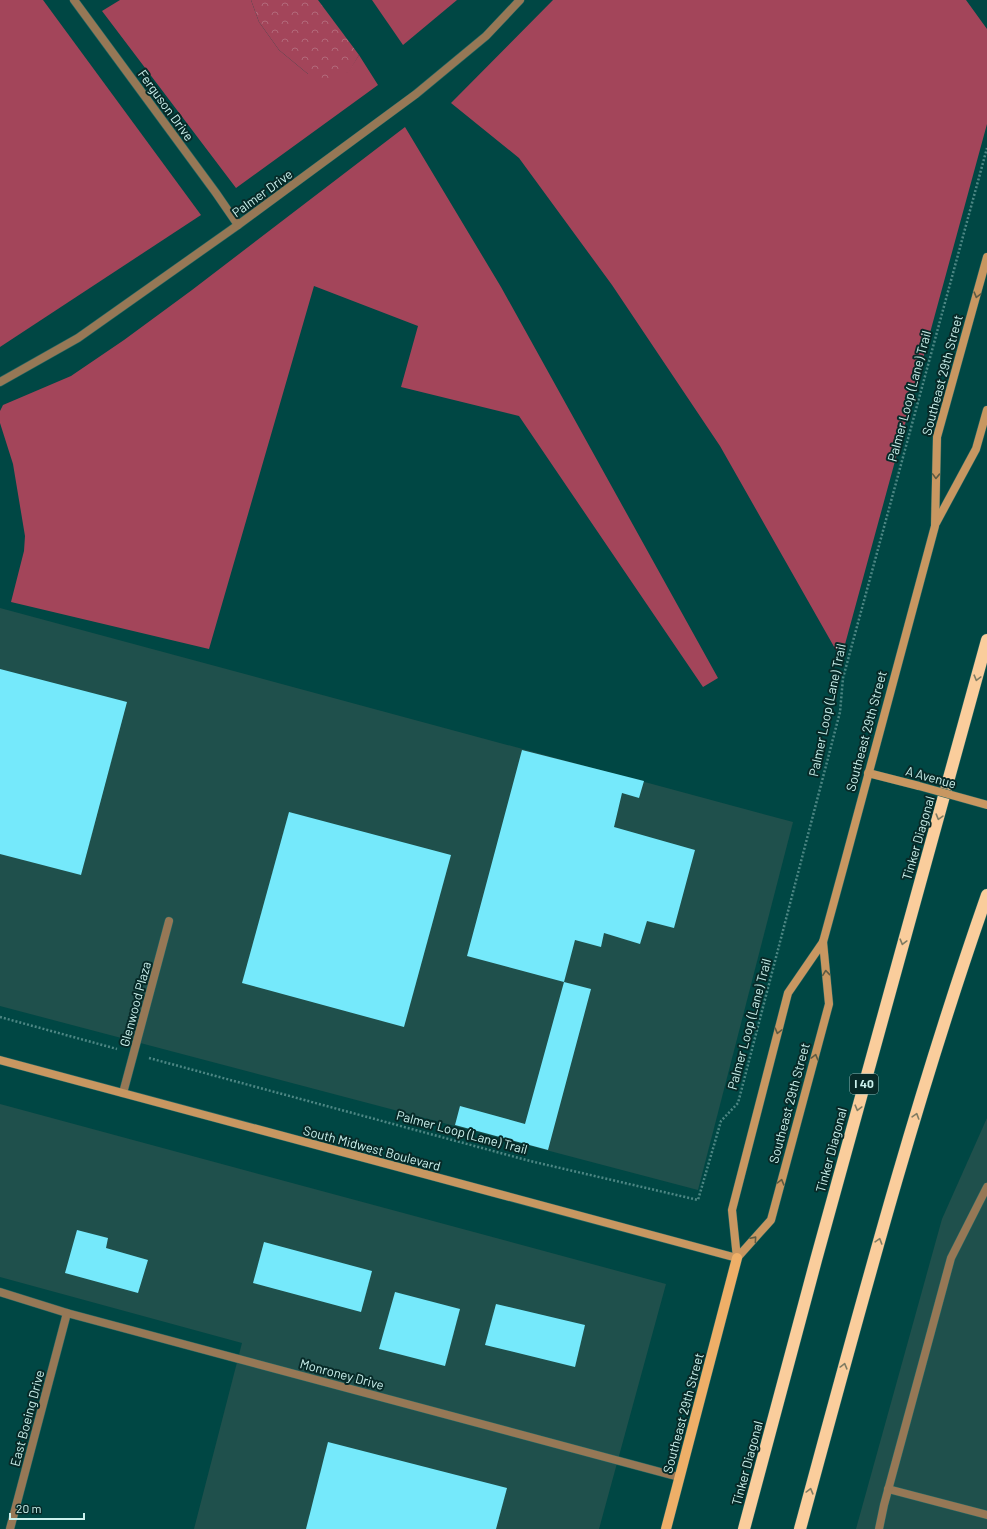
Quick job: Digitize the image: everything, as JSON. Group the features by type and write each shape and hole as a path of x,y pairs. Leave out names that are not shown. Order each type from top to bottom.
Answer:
{"highway":[{"name":"Tinker Diagonal","path":"744,1529 816,1260 987,640"},
{"path":"800,1529 870,1269 948,1010 987,895"}],"main road":[{"name":"Southeast 29th Street","path":"935,526 937,437 987,257"},
{"name":"Southeast 29th Street","path":"666,1529 738,1258 732,1210 788,993 823,942 935,526 976,449 987,410"},
{"name":"A Avenue","path":"868,773 987,805"},
{"name":"Southeast 29th Street","path":"738,1258 771,1220 823,1027 829,1004 823,942"},
{"name":"South Midwest Boulevard","path":"0,1060 738,1258"}],"street":[{"name":"Ferguson Drive","path":"74,0 216,193 238,226"},
{"name":"Palmer Drive","path":"0,382 78,338 238,226 416,94 486,36 520,0"},
{"name":"Glenwood Plaza","path":"123,1093 169,921"},
{"path":"879,1529 888,1489 951,1258 987,1187"},
{"name":"Monroney Drive","path":"0,1292 67,1313 679,1477"},
{"name":"East Boeing Drive","path":"10,1529 67,1313"},
{"path":"888,1489 987,1515"}],"path":[{"name":"Palmer Loop (Lane) Trail","path":"0,1018 530,1161 698,1200 721,1121 738,1103 840,712 843,678 987,148"}],"shaded area":[{"path":"0,608 793,822 698,1190 0,1006"},
{"path":"0,1104 666,1284 599,1529 194,1529 242,1343 0,1277"},
{"path":"987,1118 987,1529 856,1529 942,1219"}],"green space":[{"path":"0,0 43,0 201,215 0,347"},
{"path":"120,0 251,0 259,22 279,50 308,74 348,72 359,55 378,85 236,188 102,11"},
{"path":"251,0 318,0 359,55 349,72 327,79 308,74 279,50 259,22"},
{"path":"372,0 457,0 403,45"},
{"path":"553,0 966,0 987,29 987,124 841,659 720,446 612,285 519,158 451,103"},
{"path":"405,127 501,287 718,678 703,687 519,416 401,387 418,326 314,286 209,649 11,602 24,551 25,536 13,464 0,423 0,411 3,405 71,376 124,340 192,290"}],"building":[{"path":"0,669 127,702 81,875 0,854"},
{"path":"522,750 644,781 639,798 622,793 614,827 695,850 674,928 647,921 640,944 604,933 601,947 575,940 564,982 467,956"},
{"path":"289,812 451,855 404,1027 242,983"},
{"path":"564,982 591,989 548,1150 455,1125 460,1106 525,1124"},
{"path":"77,1230 108,1238 106,1248 148,1260 138,1293 65,1273"},
{"path":"264,1242 372,1271 361,1312 253,1283"},
{"path":"395,1292 460,1309 445,1366 379,1349"},
{"path":"496,1304 585,1325 575,1367 485,1345"},
{"path":"328,1442 507,1488 496,1529 306,1529"}]}
